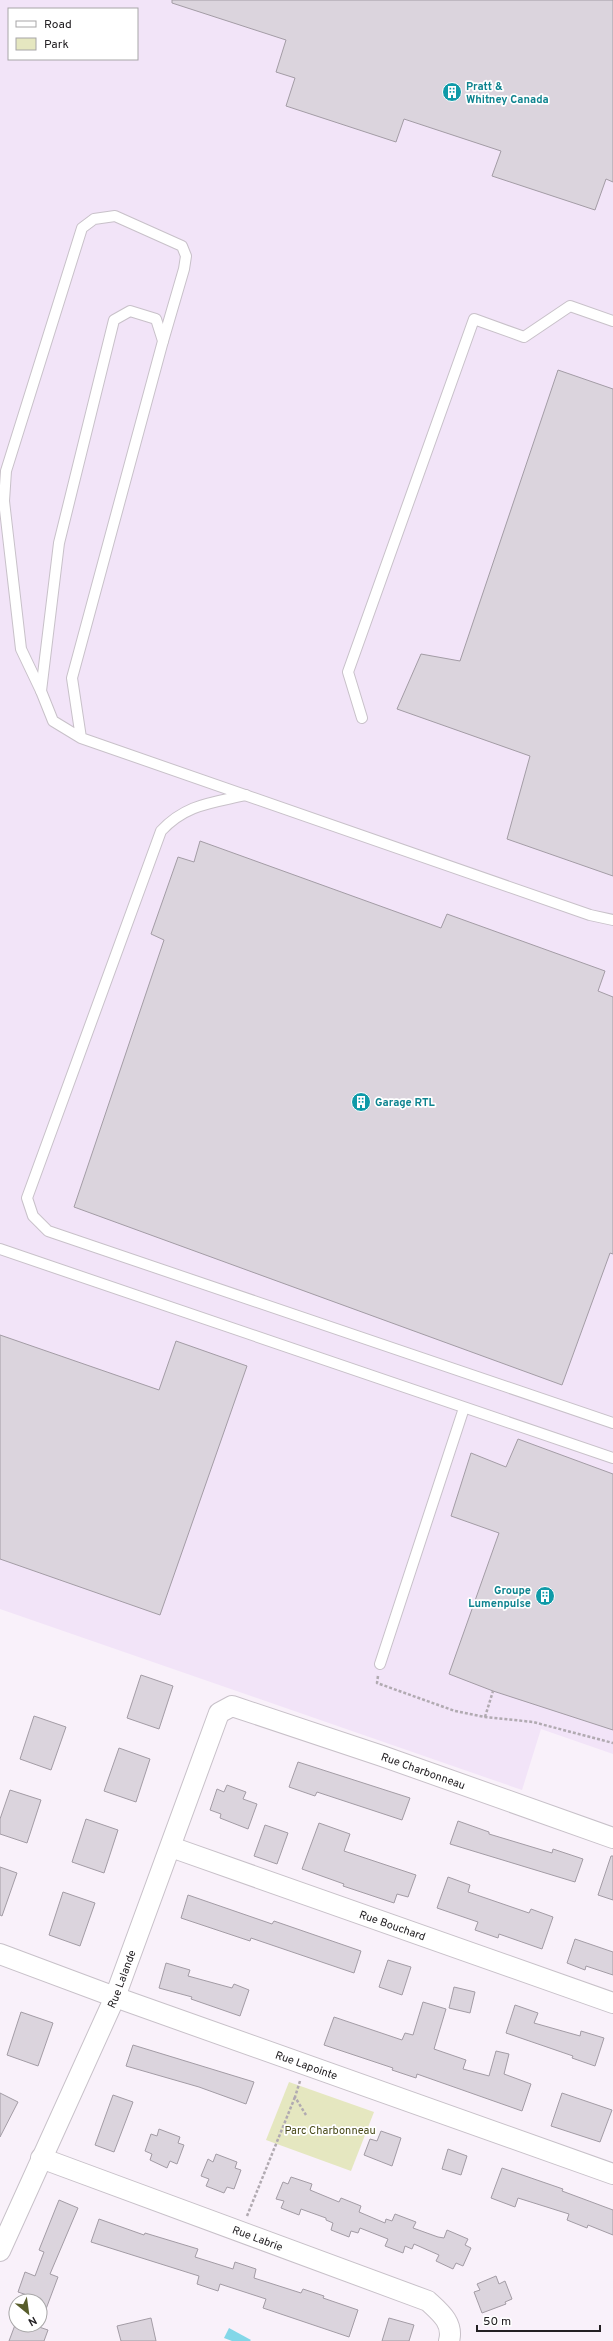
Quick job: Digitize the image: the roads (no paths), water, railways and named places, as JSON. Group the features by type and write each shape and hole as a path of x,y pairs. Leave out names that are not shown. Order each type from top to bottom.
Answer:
{"street":[{"name":"Rue Charbonneau","path":"232,1706 382,1756 613,1838"},
{"name":"Rue Lalande","path":"0,2251 115,1997 219,1713 232,1706"},
{"name":"Rue Bouchard","path":"171,1846 613,2004"},
{"name":"Rue Lapointe","path":"0,1954 115,1997 613,2174"},
{"name":"Rue Labrie","path":"41,2158 428,2301 444,2315 452,2332 449,2341"}],"lane":[{"path":"81,738 72,678 163,341 184,269 186,256 182,246 115,216 94,219 82,228 6,471 4,501 21,649 54,721 81,738 590,915 613,920"},
{"path":"362,718 348,672 474,319 524,337 570,306 613,321"},
{"path":"41,691 59,543 114,320 130,311 156,319 163,341"},
{"path":"246,795 187,810 173,818 161,831 27,1198 33,1216 48,1231 613,1423"},
{"path":"0,1249 613,1458"},
{"path":"380,1664 464,1408"}],"water":[{"path":"229,2328 251,2340 232,2341 224,2338"}],"place":[{"name":"Pratt & Whitney Canada","path":"452,92"},
{"name":"Garage RTL","path":"361,1102"},
{"name":"Groupe Lumenpulse","path":"545,1596"}],"park label":[{"name":"Parc Charbonneau","path":"330,2130"}]}
